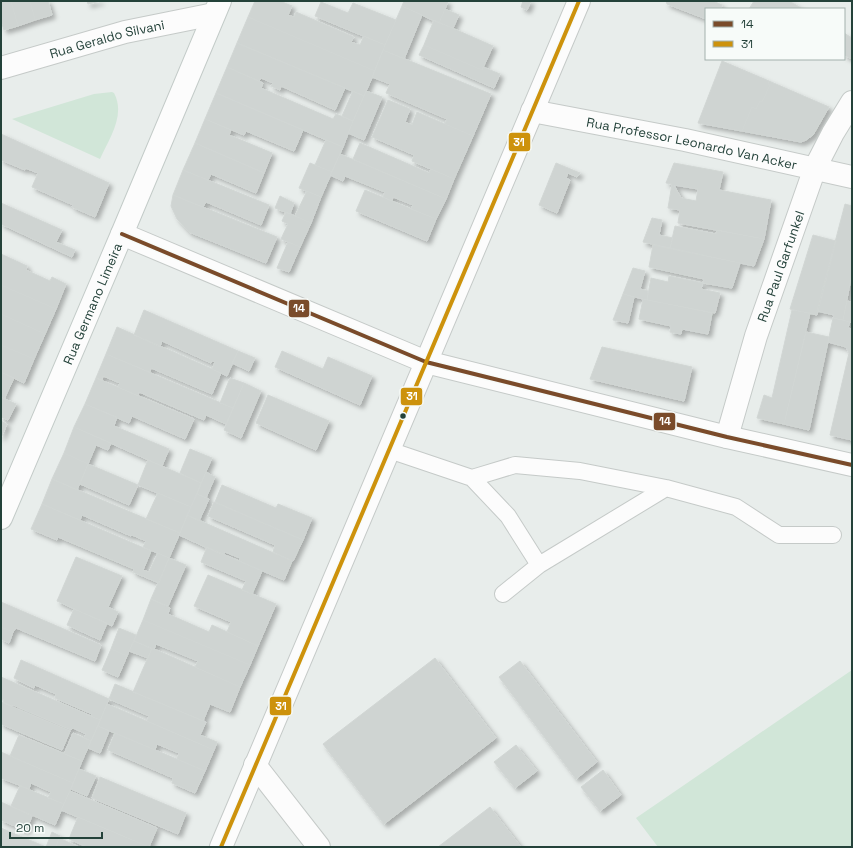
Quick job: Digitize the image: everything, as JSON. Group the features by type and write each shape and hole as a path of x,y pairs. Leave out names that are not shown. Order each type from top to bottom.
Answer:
{"street":[{"path":"221,847 579,1"},
{"name":"Rua Geraldo Silvani","path":"1,68 125,32 217,8"},
{"name":"Rua Germano Limeira","path":"1,518 217,8"},
{"name":"Rua Paul Garfunkel","path":"727,437 756,336 815,168 833,133 852,102"},
{"name":"Rua Professor Leonardo Van Acker","path":"532,111 685,140 852,177"},
{"path":"122,234 426,362 727,437 852,465"},
{"path":"256,765 319,847"}],"lane":[{"path":"389,450 472,478 508,516 539,565"},
{"path":"472,478 515,465 580,471 666,488 736,507 778,535 833,535"},
{"path":"503,594 539,565 666,488"}],"green space":[{"path":"114,93 117,101 117,118 112,135 100,159 12,119 94,94"},
{"path":"852,670 852,847 658,847 636,818"}],"building":[{"path":"1,1 11,1 18,26 4,30 1,21"},
{"path":"11,1 30,1 35,20 18,26"},
{"path":"30,1 48,1 52,15 35,20"},
{"path":"87,1 101,1 88,4"},
{"path":"255,1 280,1 292,6 288,15 294,17 296,12 354,37 351,42 360,45 364,36 385,45 375,71 248,17"},
{"path":"404,1 448,2 439,23 402,6"},
{"path":"523,1 531,1 527,10 521,7"},
{"path":"666,1 713,1 722,5 721,8 705,8 705,19 667,4"},
{"path":"754,1 789,1 801,8 750,8"},
{"path":"321,2 348,13 353,3 396,20 385,45 315,16"},
{"path":"402,6 422,15 404,59 383,50"},
{"path":"445,9 459,15 453,28 439,23"},
{"path":"248,17 375,71 364,96 237,43"},
{"path":"434,20 493,46 482,70 424,45"},
{"path":"845,34 852,38 852,59 845,56"},
{"path":"237,43 345,88 335,110 281,86 280,90 271,86 273,83 261,78 259,81 227,67"},
{"path":"424,45 482,70 483,67 500,74 494,88 419,55"},
{"path":"383,50 491,94 473,136 445,124 447,119 386,93 390,84 372,77"},
{"path":"722,61 769,81 768,84 770,85 762,102 760,101 756,109 752,107 742,131 698,123"},
{"path":"227,67 263,83 261,88 333,119 336,114 353,121 343,147 216,93"},
{"path":"769,81 829,107 813,135 801,142 742,131 752,107 756,109 760,101 762,102 770,85 768,84"},
{"path":"353,91 364,96 353,121 342,116"},
{"path":"366,91 382,97 364,140 348,133"},
{"path":"216,93 303,130 294,151 246,131 244,135 205,119"},
{"path":"388,100 410,109 405,122 412,125 417,112 473,136 454,179 412,161 414,155 372,137"},
{"path":"205,119 231,130 229,135 272,153 264,173 195,143"},
{"path":"1,134 109,183 95,217 72,207 73,205 32,187 38,173 25,168 25,170 1,160"},
{"path":"326,140 343,147 332,172 315,165"},
{"path":"195,143 264,173 256,193 211,174 208,180 183,170"},
{"path":"360,143 429,173 431,169 454,179 446,199 353,159"},
{"path":"340,154 446,199 436,219 411,209 413,205 393,197 392,201 383,197 385,192 345,176 343,181 330,175"},
{"path":"310,163 332,172 321,197 299,188"},
{"path":"556,163 580,173 577,177 568,173 566,178 570,180 557,213 539,205"},
{"path":"674,163 723,172 719,190 771,200 764,239 678,223 680,210 668,208 672,184 666,183","holes":["674,185 698,189 696,201 681,198"]},
{"path":"183,170 269,205 261,225 206,202 203,207 173,195"},
{"path":"365,190 436,219 427,241 356,211"},
{"path":"307,191 321,197 311,223 295,216"},
{"path":"173,195 277,237 266,263 189,232 177,219 171,206"},
{"path":"280,196 294,203 290,214 275,208"},
{"path":"1,203 62,230 56,242 75,250 72,257 1,224"},
{"path":"845,204 852,206 852,273 843,320 833,318 834,315 817,311"},
{"path":"286,212 311,223 300,247 281,239 288,224 282,221"},
{"path":"652,218 662,220 659,235 673,238 670,248 643,242"},
{"path":"675,226 716,234 717,230 764,239 754,266 670,248"},
{"path":"813,235 836,241 817,315 790,309"},
{"path":"288,242 300,247 289,272 277,268"},
{"path":"653,245 740,263 732,288 703,283 704,279 649,267"},
{"path":"1,254 27,266 26,270 50,281 52,277 66,284 56,309 1,285"},
{"path":"633,268 645,271 640,289 648,291 647,300 623,294"},
{"path":"669,276 703,283 701,289 720,293 715,313 647,300 651,278 668,282"},
{"path":"1,285 56,309 45,334 1,314"},
{"path":"623,294 634,297 628,323 613,320"},
{"path":"643,299 712,313 708,334 682,329 681,334 670,332 671,326 639,319"},
{"path":"847,301 852,302 852,323 843,320"},
{"path":"144,310 238,351 227,376 212,369 215,362 212,361 211,363 162,341 160,347 134,335"},
{"path":"792,310 810,313 784,424 757,418 764,395 772,398"},
{"path":"1,314 45,334 34,359 1,345"},
{"path":"833,318 850,322 848,328 852,329 852,440 830,435 849,353 846,347 828,342"},
{"path":"117,327 221,373 212,394 151,368 150,372 106,354"},
{"path":"806,332 829,337 809,430 784,424"},
{"path":"1,345 34,359 24,383 1,372"},
{"path":"602,347 692,367 684,401 590,379"},
{"path":"238,351 255,358 249,371 232,363"},
{"path":"282,351 323,369 328,357 372,376 360,405 275,367"},
{"path":"106,354 233,408 226,424 206,415 204,420 139,392 138,396 118,387 120,383 103,376 102,380 96,378"},
{"path":"1,372 14,378 4,399 1,397"},
{"path":"96,378 194,419 185,439 132,416 129,423 85,404"},
{"path":"230,378 244,383 233,408 220,403"},
{"path":"244,383 261,391 241,438 224,430"},
{"path":"268,395 329,421 316,450 256,423"},
{"path":"1,397 16,404 8,420 1,417"},
{"path":"85,404 117,417 114,426 169,449 162,466 74,427"},
{"path":"1,421 7,424 1,438"},
{"path":"74,427 111,443 108,450 96,445 88,464 64,453"},
{"path":"190,449 212,458 201,483 180,473"},
{"path":"64,453 88,464 77,490 52,479"},
{"path":"148,460 201,483 191,507 138,485"},
{"path":"88,464 138,485 129,505 80,484"},
{"path":"206,472 215,477 206,498 197,494"},
{"path":"52,479 180,533 169,558 143,547 146,541 132,535 131,536 82,515 80,520 42,504"},
{"path":"222,485 276,508 278,504 312,518 303,540 215,502"},
{"path":"158,493 191,507 180,533 146,519"},
{"path":"197,494 209,499 199,521 187,515"},
{"path":"214,502 303,540 293,561 273,552 275,545 208,516"},
{"path":"42,504 151,551 143,570 149,572 158,553 169,558 159,583 133,572 134,569 58,537 57,540 31,529"},
{"path":"187,515 292,561 284,580 239,561 240,558 225,552 223,555 179,535"},
{"path":"207,547 262,571 252,594 242,590 246,581 201,562"},
{"path":"76,557 122,576 108,607 118,612 112,626 57,601"},
{"path":"169,558 186,565 168,606 151,599"},
{"path":"208,575 276,604 258,646 227,632 231,622 194,606"},
{"path":"151,599 170,608 168,614 209,632 212,625 258,646 250,665 143,620"},
{"path":"1,602 101,645 95,661 16,628 13,632 1,627"},
{"path":"74,609 107,623 100,640 67,625"},
{"path":"143,620 250,665 240,687 195,667 198,661 156,644 154,650 134,641"},
{"path":"1,627 13,632 9,643 1,639"},
{"path":"119,628 136,635 127,656 111,649"},
{"path":"134,641 152,648 148,658 129,651"},
{"path":"152,648 240,687 230,712 210,704 203,721 133,692"},
{"path":"111,649 127,656 118,677 102,670"},
{"path":"435,658 496,738 384,824 323,744"},
{"path":"21,660 109,699 100,720 91,716 92,714 55,698 56,694 35,685 34,688 14,678"},
{"path":"520,661 597,762 576,779 499,677"},
{"path":"1,677 100,720 91,741 84,738 86,734 73,728 71,730 3,702 4,700 1,699"},
{"path":"115,684 206,722 200,735 217,742 214,750 147,721 149,716 109,699"},
{"path":"1,702 70,731 62,750 1,724"},
{"path":"107,704 214,750 205,771 177,759 179,753 157,744 155,750 98,726"},
{"path":"98,726 109,731 100,753 88,748"},
{"path":"73,733 91,741 82,761 64,754"},
{"path":"115,733 205,771 195,793 172,783 173,778 108,750"},
{"path":"19,735 82,761 73,783 10,756"},
{"path":"516,745 537,771 515,788 494,762"},
{"path":"1,752 73,783 64,804 48,798 51,792 31,783 29,789 1,778"},
{"path":"79,769 96,776 87,796 71,789"},
{"path":"603,770 621,795 600,811 581,787"},
{"path":"100,777 186,813 178,834 92,798"},
{"path":"20,786 64,804 55,825 11,806"},
{"path":"70,791 157,828 149,847 61,810"},
{"path":"1,802 32,816 26,831 1,820"},
{"path":"490,807 521,847 438,847"},
{"path":"78,817 149,847 87,847 69,839"},
{"path":"1,828 46,847 5,847 1,845"},
{"path":"52,832 60,836 56,847 46,847"},
{"path":"59,838 79,847 56,847"}],"transit line":[{"name":"31","path":"221,847 579,1"},
{"name":"14","path":"122,234 426,362 727,437 852,465"}]}
